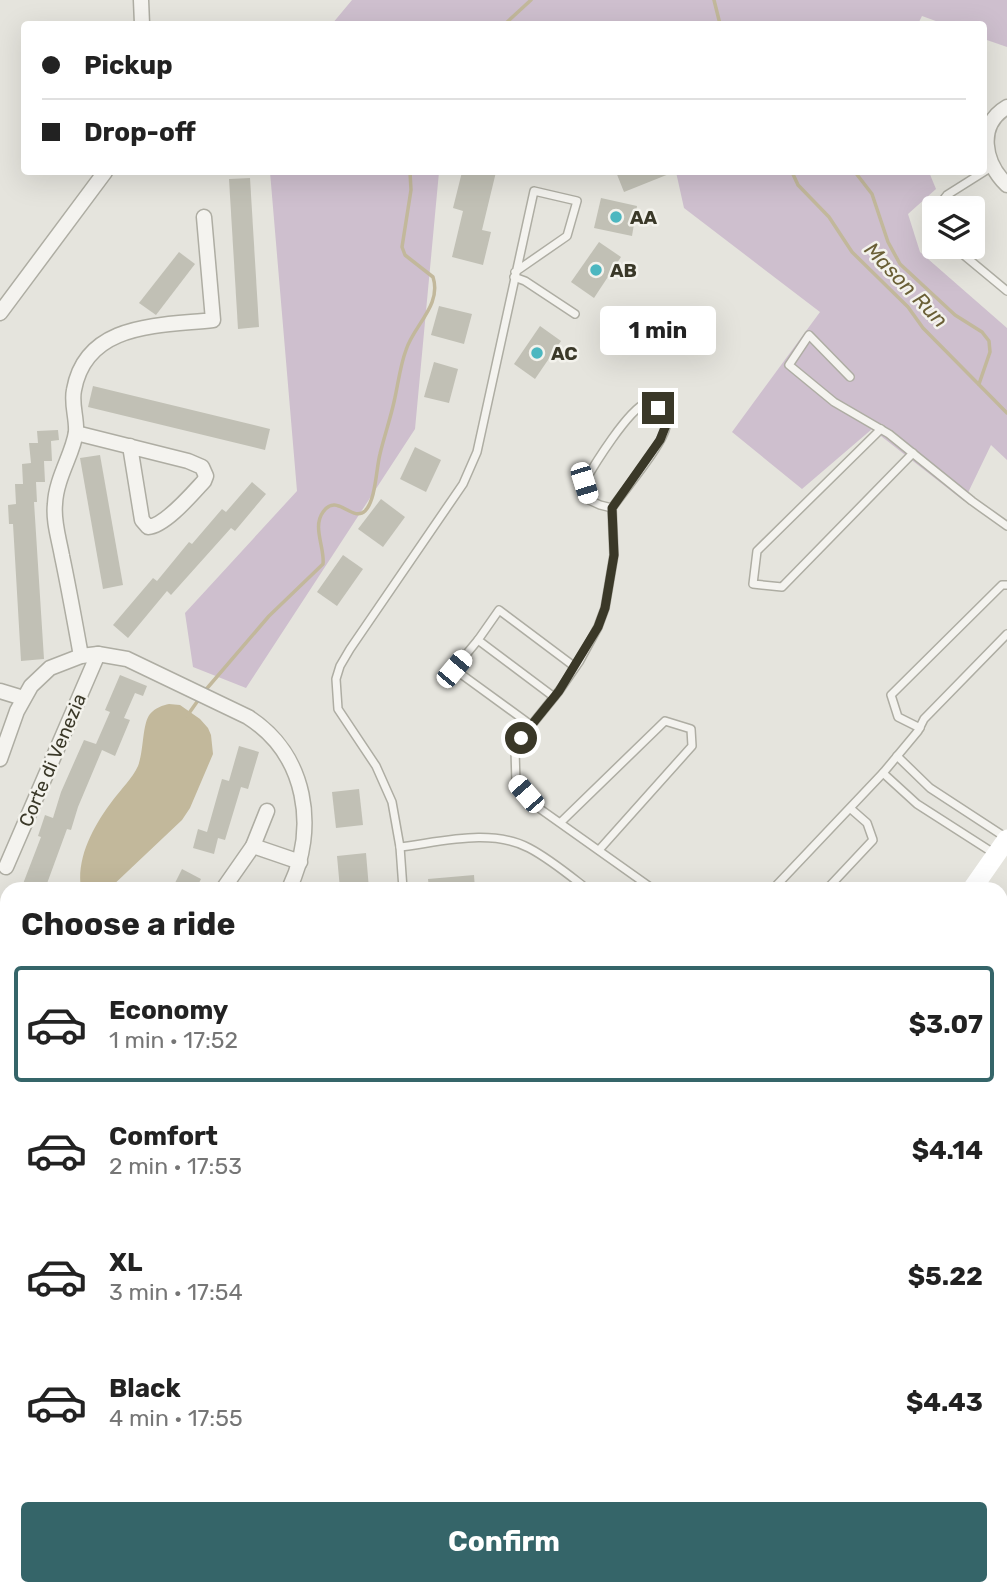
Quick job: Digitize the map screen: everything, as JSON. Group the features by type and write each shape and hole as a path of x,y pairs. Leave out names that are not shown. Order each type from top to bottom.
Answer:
{"main road":[{"path":"979,882 1001,859 1007,838"}],"street":[{"path":"141,0 142,21"},
{"path":"987,131 993,117 1007,107"},
{"path":"987,144 988,155 998,177 1007,185"},
{"path":"0,313 103,175"},
{"path":"81,656 54,504 76,433 73,408 76,382 86,360 104,342 129,330 213,320 204,217"},
{"path":"76,433 130,446 197,464 205,470 206,476 199,486 168,517 153,527 148,527 142,520 130,446"},
{"path":"0,759 23,698 50,668 81,656 98,654 127,659 255,722 272,736 287,756 299,780 305,825 300,862 292,882"},
{"name":"Corte di Venezia","path":"6,867 98,654"},
{"path":"0,691 23,698"},
{"path":"228,882 253,846 267,811"},
{"path":"253,846 300,862"}],"lane":[{"path":"987,170 993,166"},
{"path":"946,196 979,175"},
{"path":"402,882 392,802 376,766 338,709 336,679 350,649 463,484 477,452 514,275 534,191 576,201 568,236 514,275"},
{"path":"968,259 1007,291"},
{"path":"514,275 575,314"},
{"path":"850,377 809,335 789,365 834,402 881,429 1007,526"},
{"path":"612,508 589,500 584,483 616,435 640,405 646,403 664,413 666,425 660,440 612,508 614,555 605,608 598,627 575,667 515,750 516,783 536,806 643,882"},
{"path":"881,429 757,551 753,584 782,587 913,453"},
{"path":"920,728 898,717 891,695 1002,585 1007,585"},
{"path":"531,725 454,669 499,610 575,667"},
{"path":"780,882 883,773 920,728 924,719 1007,634"},
{"path":"478,639 554,697"},
{"path":"561,822 665,721 691,729 692,746 599,850"},
{"path":"897,756 930,788 1007,838"},
{"path":"883,773 917,804 1001,859"},
{"path":"834,882 873,840 867,823 851,809"},
{"path":"400,847 472,838 495,838 514,842 539,853 578,882"}],"shaded area":[{"path":"352,0 1007,0 1007,47 987,40 987,21 936,21 922,16 920,21 334,21"},
{"path":"270,175 439,175 415,429 246,688 193,667 185,613 297,491"},
{"path":"677,175 930,175 936,189 928,196 922,196 922,202 908,214 922,259 928,259 1007,328 1007,460 991,445 964,501 872,429 802,489 732,432 820,312 684,208"},
{"path":"180,705 200,719 211,735 213,754 190,808 182,820 116,882 80,882 81,865 88,842 106,810 138,766 147,718 159,707"}],"building":[{"path":"461,175 495,175 482,230 491,232 483,265 452,257 463,211 453,208"},
{"path":"617,175 666,175 624,192"},
{"path":"250,178 259,327 238,329 229,179"},
{"name":"AA","path":"601,198 637,206 632,236 594,228"},
{"name":"AB","path":"599,242 621,257 594,298 571,282"},
{"path":"179,252 195,264 156,315 139,303"},
{"path":"439,306 472,314 464,344 431,335"},
{"name":"AC","path":"540,326 561,341 535,379 514,364"},
{"path":"434,362 458,369 449,403 424,397"},
{"path":"93,386 270,429 265,450 88,407"},
{"path":"58,430 59,440 51,441 52,461 44,461 45,482 36,482 37,502 34,502 44,659 21,661 13,524 9,524 8,505 16,504 15,484 23,484 22,464 31,463 29,443 38,443 37,431"},
{"path":"415,447 441,460 426,492 400,479"},
{"path":"100,455 123,585 103,589 80,458"},
{"path":"252,482 266,494 235,531 231,528 171,595 167,591 128,638 113,625 153,578 157,581 189,542 192,544 222,509 226,512"},
{"path":"381,499 405,517 383,547 358,529"},
{"path":"343,555 363,569 337,606 317,592"},
{"path":"120,675 147,686 143,696 135,693 124,718 130,720 115,756 102,750 71,830 67,829 48,882 24,882 41,837 38,836 45,815 53,818 61,792 84,740 96,744 110,712 105,710"},
{"path":"239,746 259,752 248,789 241,787 225,840 218,838 214,854 193,848 198,829 207,832 222,779 229,781"},
{"path":"359,789 363,825 336,828 332,792"},
{"path":"366,853 368,882 339,882 337,856"},
{"path":"182,869 201,879 200,882 176,882"},
{"path":"474,875 474,882 428,882 428,879"}],"waterway":[{"path":"508,21 531,0"},
{"name":"Mason Run","path":"714,0 719,21"},
{"path":"203,693 269,616 323,564 319,531 323,512 334,505 360,514 369,506 404,356 434,297 433,277 405,255 402,247 411,190 410,175"},
{"name":"Mason Run","path":"793,175 798,185 829,217 852,252 908,307 923,328 1007,413"},
{"path":"857,175 872,194 888,242 900,264 955,315 982,332 989,341 990,352 979,384"},
{"path":"187,716 199,699"}],"place":[{"name":"AA","path":"616,217"},
{"name":"AB","path":"596,270"},
{"name":"AC","path":"537,353"}],"route":[{"path":"521,738 559,691 598,627 605,608 614,555 612,508 660,440 666,425 664,413 658,408"}]}
